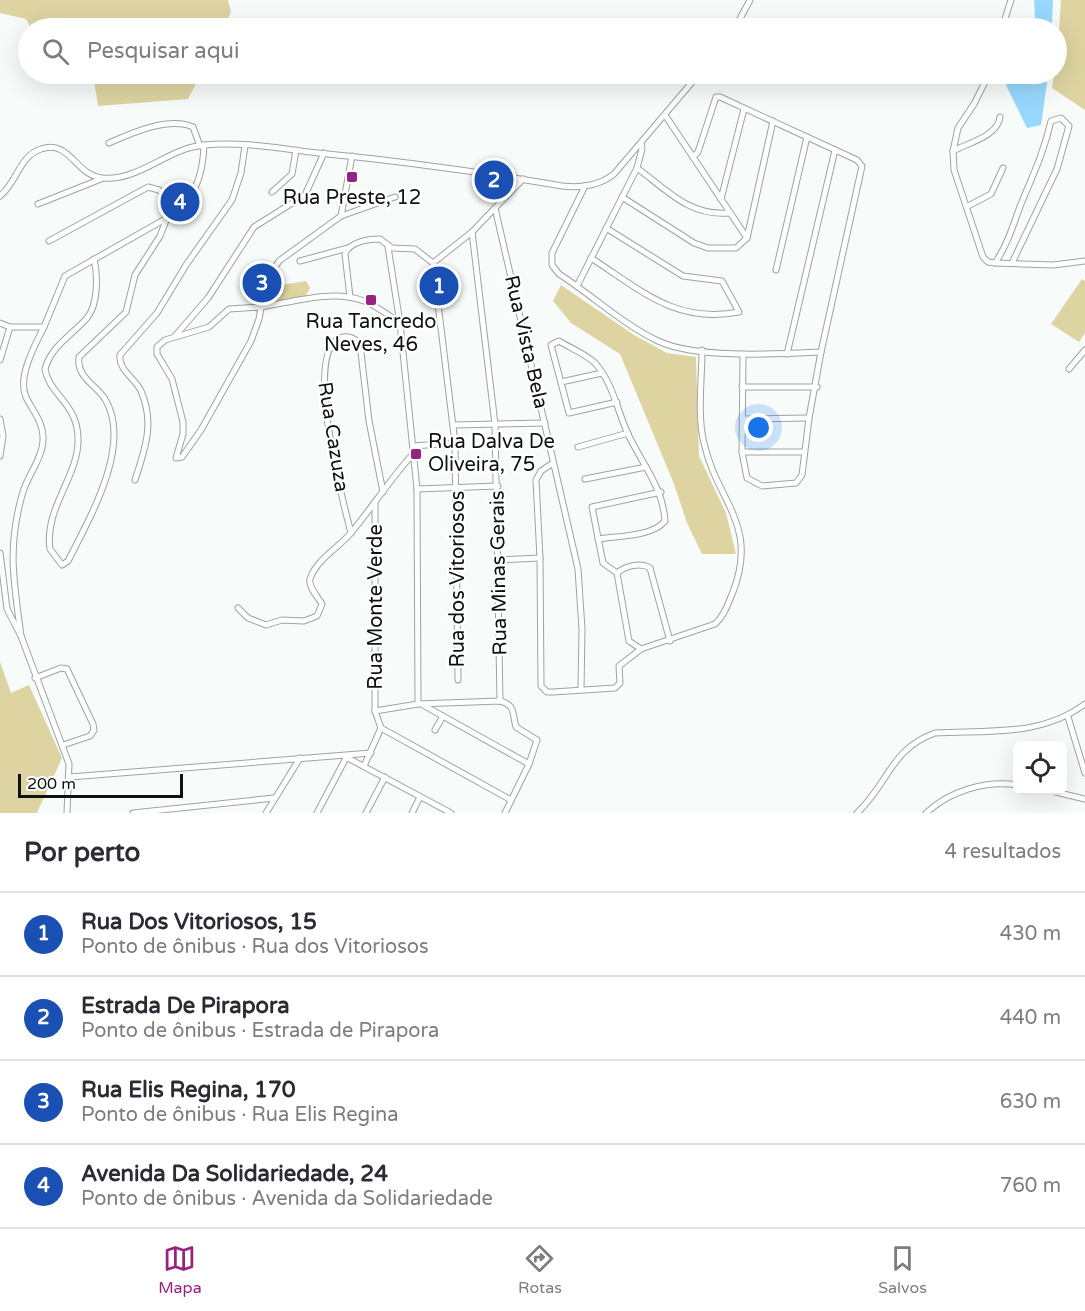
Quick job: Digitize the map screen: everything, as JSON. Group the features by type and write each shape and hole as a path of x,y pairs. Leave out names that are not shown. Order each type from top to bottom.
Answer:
{"street":[{"path":"740,18 750,0"},
{"path":"1005,18 1011,0"},
{"path":"38,204 102,178 127,175 168,155 202,145 296,150 562,186 585,186 607,180 691,84"},
{"path":"984,84 958,128 953,151 954,170 968,206 983,257 988,262 995,263 1053,265 1084,259"},
{"path":"693,157 698,152 716,97 857,160 863,171 821,352 817,387 808,418 802,475 798,482 762,486 747,478 742,452 743,354"},
{"path":"721,199 744,109"},
{"path":"665,115 728,213 747,238"},
{"path":"953,151 992,132 999,125 1000,117"},
{"path":"995,263 1006,246 1038,170 1051,121 1060,118 1069,126 1062,155 1012,263"},
{"path":"622,197 694,243 708,248 736,248 747,238 773,121"},
{"path":"21,636 12,574 13,545 22,493 43,438 40,422 25,395 22,384 62,280 94,259 167,218 181,207 201,178 202,145 193,127 179,124 155,127 109,142"},
{"path":"776,270 807,137"},
{"path":"577,286 637,168 642,149 641,142"},
{"path":"135,480 150,428 142,392 120,364 120,356 157,314 198,247 232,200 241,173 245,146"},
{"path":"0,196 29,155 47,147 65,150 87,173 102,178"},
{"path":"272,192 292,174 296,150"},
{"path":"787,354 835,150"},
{"path":"174,337 208,298 254,227 305,195 324,153"},
{"path":"341,216 352,156"},
{"path":"637,168 694,210 709,214 728,213"},
{"path":"968,206 992,194 1003,168"},
{"path":"388,247 415,249 433,263 472,232 523,179"},
{"path":"585,186 551,257 556,272 653,338 677,349 743,354 821,352"},
{"path":"49,241 148,187 159,190 181,207"},
{"path":"395,197 341,216 279,261 266,281 261,307 251,341 187,450 180,459 176,458 183,434 183,422 172,379 156,350 160,344 174,337 209,327 229,309 261,307 330,296 350,297 378,308 400,323"},
{"name":"Rua Vista Bela","path":"495,208 578,568 582,629 581,689"},
{"path":"94,259 97,276 91,310 86,319 56,348 45,369 50,381 72,410 78,427 75,460 58,498 50,531 50,549 59,564 66,564 78,541 108,471 113,448 108,407 99,392 83,375 79,357 126,312 135,275 160,236 167,218"},
{"path":"591,258 672,309 726,314 739,312 722,281 683,276 606,228"},
{"name":"Rua Minas Gerais","path":"472,232 495,424 498,486 500,701"},
{"path":"300,261 375,239 383,241 388,247 400,323 417,489 421,704"},
{"path":"348,248 345,254 350,297"},
{"name":"Rua dos Vitoriosos","path":"433,263 455,443 458,680"},
{"path":"0,323 10,327 44,327"},
{"path":"0,360 10,327"},
{"name":"Rua Cazuza","path":"351,533 331,444 323,375 334,342 342,337 354,338 360,344 369,421 383,492"},
{"path":"598,539 650,530 662,525 665,521 661,492 628,433 617,402 602,373 591,360 560,341 551,345 569,413 617,402"},
{"path":"553,463 541,471 536,480 540,558 541,686 547,692 553,692 619,686 619,666 641,649 670,641 719,621 736,584 742,555 740,530 704,443 702,350"},
{"path":"1069,369 1085,350"},
{"path":"561,382 602,373"},
{"path":"742,387 817,387"},
{"path":"742,419 808,418"},
{"path":"0,419 3,436 0,456"},
{"path":"453,425 545,423"},
{"path":"578,447 628,433"},
{"path":"413,446 455,443"},
{"path":"742,452 804,452"},
{"path":"238,608 248,618 266,625 282,620 304,621 317,616 322,604 311,586 310,578 334,548 351,533 414,454"},
{"path":"585,478 646,467"},
{"path":"417,489 498,486"},
{"path":"641,649 629,641 617,573 603,563 592,507 661,492"},
{"name":"Rua Monte Verde","path":"375,503 375,711 381,728"},
{"path":"0,553 7,609 21,636 35,678 63,745 70,777 67,813"},
{"path":"499,560 540,558"},
{"path":"617,573 622,568 633,566 644,565 650,568 670,641"},
{"path":"0,606 7,609"},
{"path":"35,678 59,669 67,669 93,724 94,730 90,736 63,745"},
{"path":"375,711 421,704 500,701 512,706 516,727 536,738 537,743 505,813"},
{"path":"421,704 529,764"},
{"path":"860,811 898,757 923,737 935,732 1018,730 1042,726 1068,717 1085,704"},
{"path":"435,730 443,716"},
{"path":"1068,717 1085,773"},
{"path":"364,766 381,728 511,800"},
{"path":"70,777 370,753"},
{"path":"347,756 451,813"},
{"path":"317,813 347,756"},
{"path":"266,813 300,758"},
{"path":"366,813 385,777"},
{"path":"926,813 950,796 976,787 1013,785"},
{"path":"1067,795 1085,799"},
{"path":"412,813 420,797"},
{"path":"133,813 274,798"}],"shaded area":[{"path":"0,0 228,0 231,12 228,18 22,18 0,13"},
{"path":"1061,0 1085,0 1085,110 1052,88 1053,84 1067,84 1067,18 1060,18"},
{"path":"95,84 196,84 188,99 98,106"},
{"path":"275,274 280,285 306,281 310,288 305,297 266,303"},
{"path":"1082,279 1085,281 1085,333 1079,342 1051,324"},
{"path":"561,285 634,335 667,353 696,357 699,456 726,513 736,554 702,554 687,523 674,484 620,354 571,323 553,301"},
{"path":"0,662 11,693 29,685 62,758 37,813 0,813"}],"water":[{"path":"1034,0 1053,0 1052,18 1035,18"},
{"path":"1047,84 1041,125 1027,128 1006,85"}],"place":[{"name":"Rua Preste, 12","path":"352,177"},
{"name":"Estrada De Pirapora","path":"494,180"},
{"name":"Avenida Da Solidariedade, 24","path":"180,202"},
{"name":"Rua Elis Regina, 170","path":"262,283"},
{"name":"Rua Dos Vitoriosos, 15","path":"439,286"},
{"name":"Rua Tancredo Neves, 46","path":"371,300"},
{"name":"Rua Dalva De Oliveira, 75","path":"416,454"}]}
